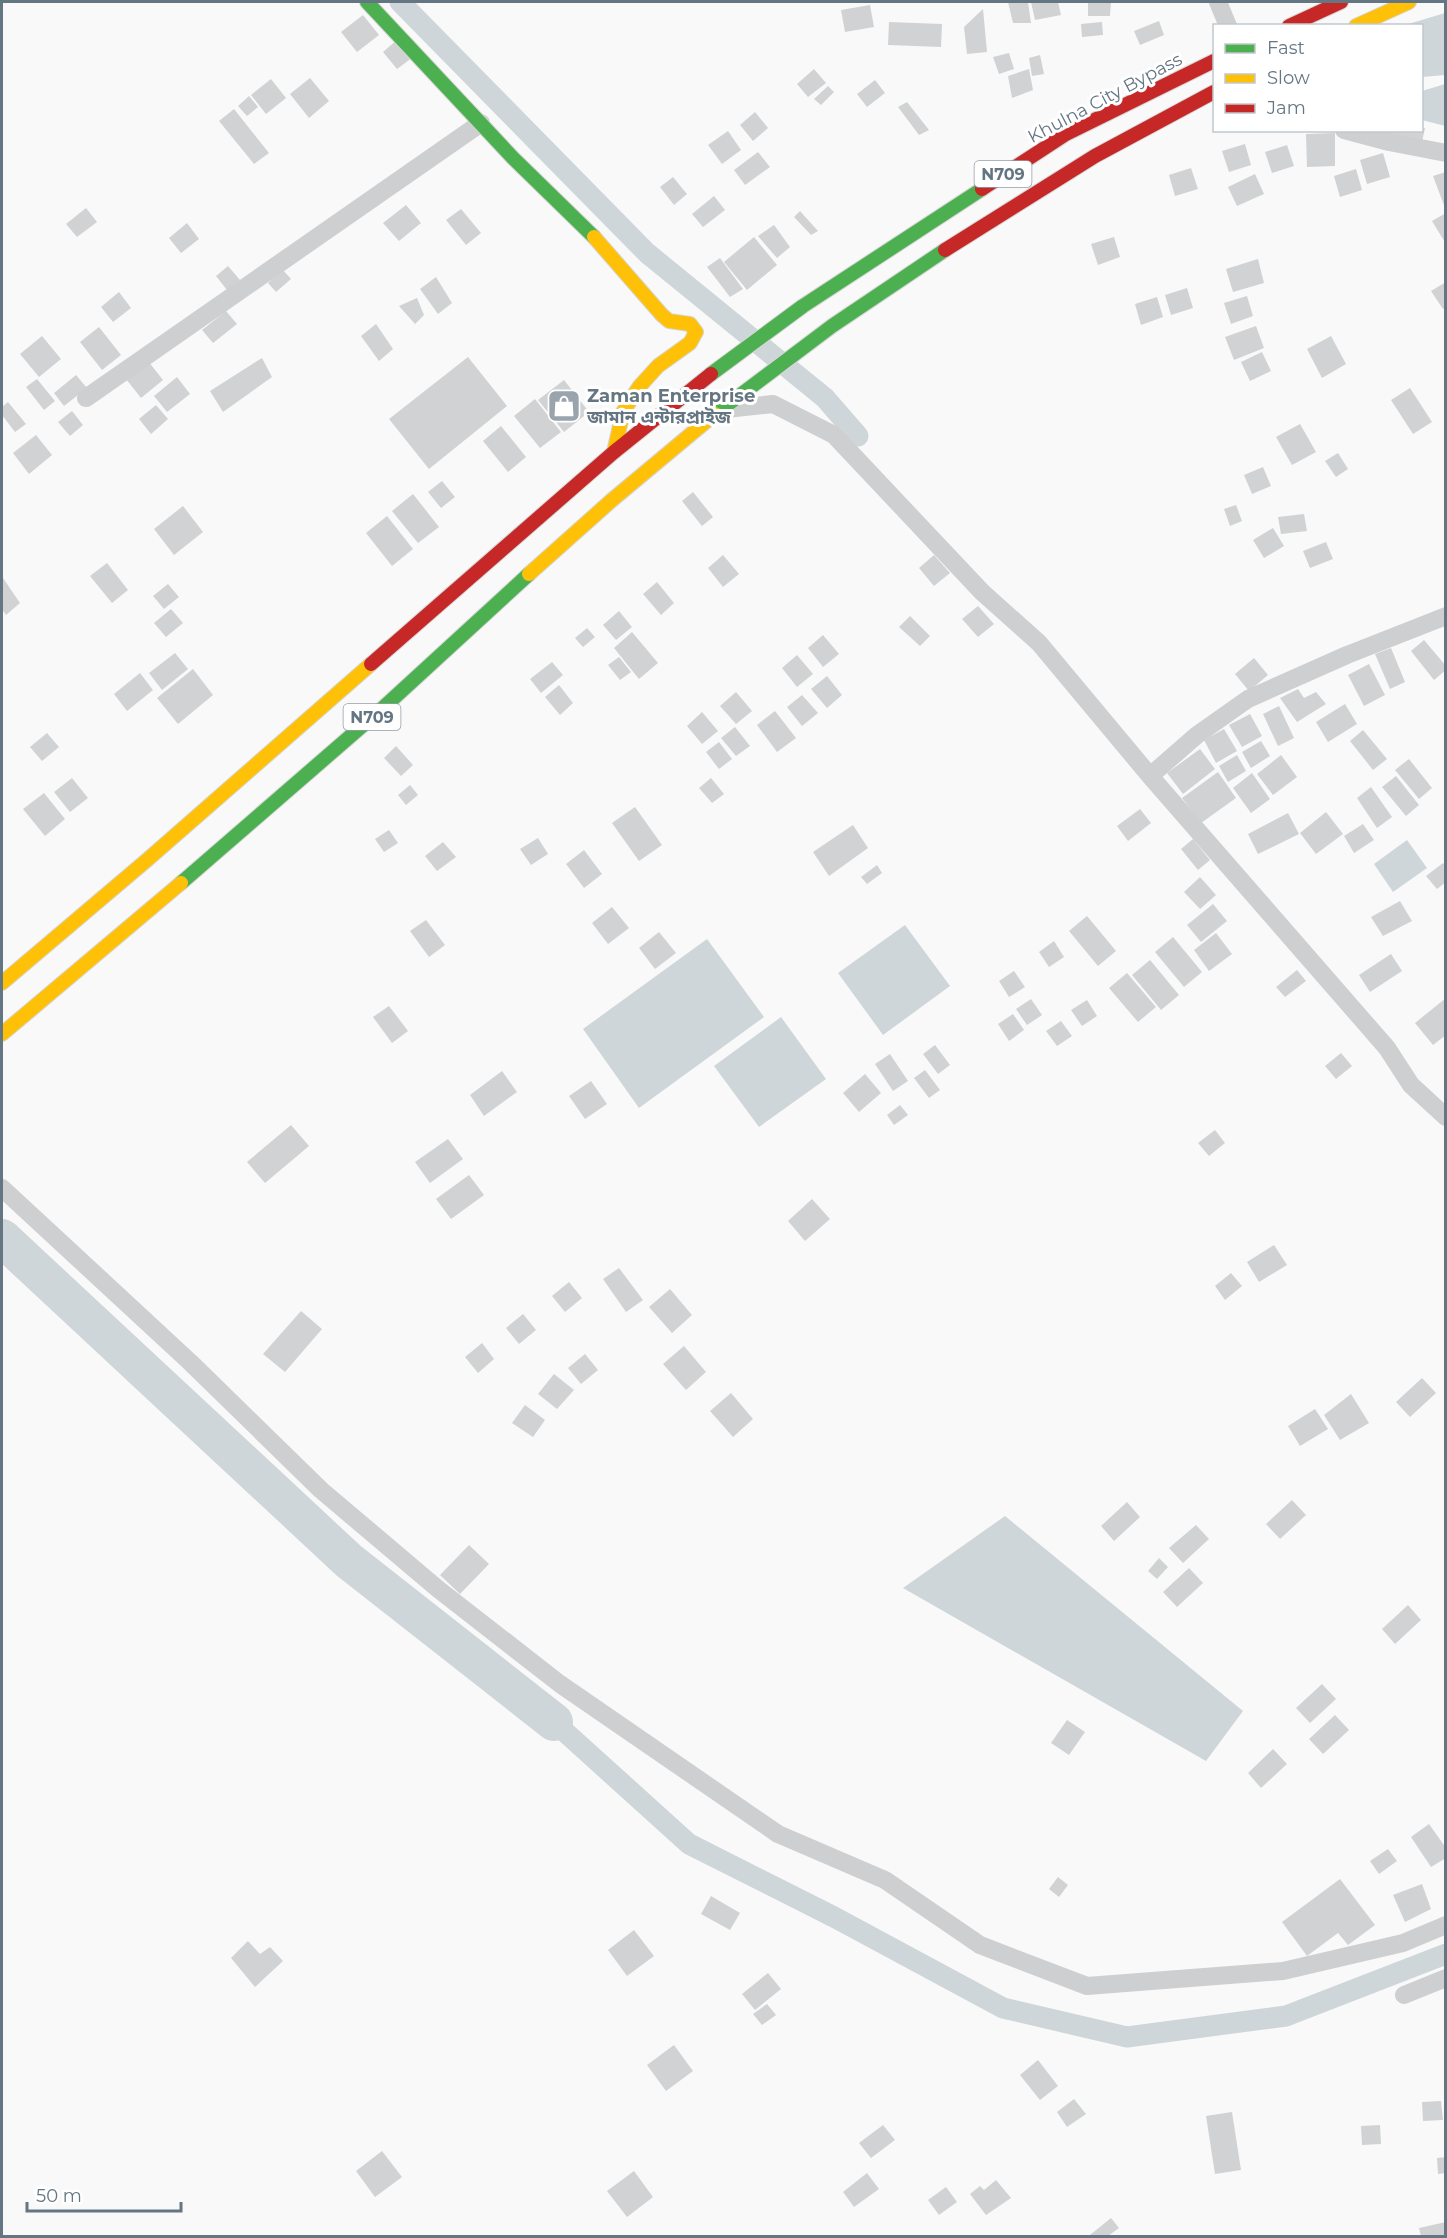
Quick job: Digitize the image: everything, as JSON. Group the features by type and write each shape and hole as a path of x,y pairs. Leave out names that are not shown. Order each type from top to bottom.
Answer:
{"main road":[{"path":"368,2 399,38 513,158 572,214 628,274 662,315 669,321 690,324 696,332 690,343 658,366 639,387 623,412 614,453"},
{"path":"1293,24 1341,2"},
{"path":"1360,24 1409,2"},
{"name":"Khulna City Bypass","path":"614,453 718,368 802,306 1066,134 1213,62"},
{"name":"N709","path":"2,1034 294,787 510,594 588,521 738,395 949,247 1064,174 1213,93"},
{"name":"N709","path":"2,983 147,860 614,453"}],"street":[{"path":"1218,2 1227,24"},
{"path":"86,398 481,123"},
{"path":"1352,132 1446,153"},
{"path":"722,409 773,404 834,435 982,592 1039,643 1150,776 1387,1048 1411,1085 1446,1117"},
{"path":"1150,776 1197,735 1248,699 1446,616"},
{"path":"2,1188 191,1363 321,1490 438,1589 560,1684 778,1834 885,1880 980,1945 1087,1986 1283,1971 1403,1943 1446,1924"},
{"path":"1404,1995 1446,1978"}],"shaded area":[{"path":"1445,13 1445,75 1423,77 1423,24 1408,24"},
{"path":"1445,84 1445,126 1423,120 1423,91"},
{"path":"1407,840 1427,868 1393,892 1374,864"},
{"path":"905,925 950,986 883,1035 838,973"},
{"path":"707,939 764,1017 639,1108 583,1029"},
{"path":"781,1017 826,1079 759,1127 714,1066"},
{"path":"1005,1516 1243,1711 1206,1761 903,1588"}],"building":[{"path":"1008,2 1028,2 1031,23 1013,23"},
{"path":"1031,2 1058,2 1061,15 1035,20"},
{"path":"1088,2 1111,2 1110,16 1088,16"},
{"path":"870,5 874,27 845,32 841,10"},
{"path":"983,9 987,52 967,54 964,27"},
{"path":"363,15 379,35 357,52 341,32"},
{"path":"1159,21 1164,35 1140,45 1134,31"},
{"path":"889,22 942,24 941,47 888,45"},
{"path":"1102,22 1103,35 1082,37 1081,24"},
{"path":"405,33 420,52 397,69 383,52"},
{"path":"1009,53 1014,69 999,74 993,57"},
{"path":"1040,55 1044,74 1032,76 1029,58"},
{"path":"814,69 826,83 808,97 797,84"},
{"path":"1029,69 1033,90 1012,98 1008,76"},
{"path":"310,78 329,101 309,118 290,94"},
{"path":"271,79 286,98 266,114 251,95"},
{"path":"875,80 885,93 867,107 857,94"},
{"path":"828,86 834,92 821,105 814,99"},
{"path":"249,96 258,107 247,116 238,106"},
{"path":"907,102 929,130 919,135 898,107"},
{"path":"234,109 269,153 254,164 219,121"},
{"path":"755,112 768,128 753,141 740,125"},
{"path":"1425,128 1421,146 1383,132 1423,132"},
{"path":"728,131 741,150 722,164 708,145"},
{"path":"1335,133 1335,166 1307,167 1306,134"},
{"path":"1245,144 1251,165 1229,172 1222,151"},
{"path":"1287,145 1294,166 1272,173 1265,152"},
{"path":"758,152 770,167 745,185 734,170"},
{"path":"1383,153 1390,177 1367,184 1360,160"},
{"path":"1191,168 1198,189 1175,196 1169,175"},
{"path":"1356,169 1362,190 1340,197 1334,176"},
{"path":"1446,172 1446,208 1445,208 1433,176"},
{"path":"1255,174 1264,194 1237,206 1228,187"},
{"path":"673,177 687,194 674,205 660,187"},
{"path":"714,196 725,210 703,227 692,214"},
{"path":"406,205 421,223 399,241 383,223"},
{"path":"86,208 97,222 77,237 66,224"},
{"path":"461,209 481,233 466,245 446,220"},
{"path":"800,211 818,231 811,235 794,217"},
{"path":"1446,213 1446,244 1432,221"},
{"path":"187,223 199,239 181,253 169,238"},
{"path":"774,225 790,247 777,258 758,236"},
{"path":"754,237 777,265 747,290 724,262"},
{"path":"1114,237 1120,257 1098,265 1091,244"},
{"path":"720,258 743,289 730,297 707,267"},
{"path":"1258,259 1264,283 1233,292 1226,269"},
{"path":"228,266 240,280 227,290 216,276"},
{"path":"283,270 291,279 276,292 268,283"},
{"path":"436,277 452,303 438,314 420,289"},
{"path":"1446,282 1446,307 1443,309 1431,291"},
{"path":"1187,288 1193,308 1171,315 1165,295"},
{"path":"119,292 131,308 113,322 101,307"},
{"path":"1247,296 1253,316 1231,324 1224,303"},
{"path":"1157,297 1163,317 1141,325 1135,304"},
{"path":"417,298 424,315 415,324 399,306"},
{"path":"226,311 237,324 213,343 202,330"},
{"path":"376,324 393,349 379,361 361,336"},
{"path":"1256,326 1264,348 1234,360 1225,337"},
{"path":"99,327 121,355 102,370 80,342"},
{"path":"42,336 61,359 39,377 20,354"},
{"path":"1331,336 1346,364 1322,378 1307,349"},
{"path":"1262,352 1271,371 1250,381 1241,362"},
{"path":"468,357 507,406 429,469 389,419"},
{"path":"262,358 272,377 223,412 210,391"},
{"path":"148,361 163,380 141,398 126,379"},
{"path":"76,375 87,388 64,406 54,393"},
{"path":"177,377 190,394 167,412 154,396"},
{"path":"37,379 55,401 44,410 26,387"},
{"name":"Zaman Enterprise জামান এন্টারপ্রাইজ","path":"564,380 589,412 564,432 538,400"},
{"path":"1410,388 1432,422 1413,434 1391,400"},
{"path":"535,399 561,432 540,448 514,416"},
{"path":"8,402 26,424 15,432 2,415 2,407"},
{"path":"156,405 168,419 151,434 139,419"},
{"path":"72,411 83,425 70,436 58,422"},
{"path":"1300,424 1316,452 1292,465 1276,437"},
{"path":"501,426 526,457 508,472 483,441"},
{"path":"36,435 52,455 29,474 13,453"},
{"path":"1338,453 1348,469 1336,477 1325,461"},
{"path":"1263,467 1271,486 1252,494 1244,475"},
{"path":"442,481 455,497 441,508 428,492"},
{"path":"693,492 713,517 702,526 682,501"},
{"path":"413,494 439,527 418,543 392,511"},
{"path":"1236,505 1242,521 1230,526 1224,509"},
{"path":"183,506 203,532 174,555 154,529"},
{"path":"1304,514 1307,531 1281,534 1278,517"},
{"path":"387,516 413,549 392,566 366,533"},
{"path":"1273,528 1284,546 1264,558 1253,540"},
{"path":"1326,542 1333,559 1310,568 1303,551"},
{"path":"723,555 739,574 723,587 708,568"},
{"path":"934,555 950,573 934,586 919,568"},
{"path":"107,563 128,590 112,603 90,576"},
{"path":"3,578 20,603 6,615 2,609"},
{"path":"657,582 674,603 661,615 643,594"},
{"path":"168,584 179,597 164,609 153,596"},
{"path":"978,606 994,624 978,637 962,619"},
{"path":"171,609 183,623 166,637 154,623"},
{"path":"619,611 632,627 616,640 603,625"},
{"path":"910,616 930,636 920,646 899,627"},
{"path":"587,628 595,637 583,647 575,638"},
{"path":"632,632 658,663 639,679 614,648"},
{"path":"823,635 839,654 823,667 808,648"},
{"path":"1424,640 1446,666 1446,670 1434,680 1411,651"},
{"path":"1391,648 1405,682 1390,689 1375,654"},
{"path":"175,653 188,669 162,690 149,673"},
{"path":"797,655 813,674 797,687 782,668"},
{"path":"619,657 631,672 620,680 608,665"},
{"path":"1254,658 1268,675 1249,691 1235,674"},
{"path":"552,662 563,675 541,693 530,679"},
{"path":"1369,664 1385,695 1364,706 1348,675"},
{"path":"193,669 213,695 178,724 157,698"},
{"path":"140,673 153,690 127,711 114,694"},
{"path":"827,676 842,695 827,708 811,689"},
{"path":"559,685 573,703 560,715 545,697"},
{"path":"1298,689 1304,698 1316,692 1326,704 1297,722 1280,698"},
{"path":"736,692 752,711 736,724 720,706"},
{"path":"802,695 818,713 802,726 787,707"},
{"path":"1345,704 1357,724 1328,742 1316,722"},
{"path":"1279,706 1294,738 1278,746 1263,714"},
{"path":"775,711 796,738 777,752 757,725"},
{"path":"702,712 718,731 702,744 687,726"},
{"path":"1250,714 1262,736 1242,747 1229,725"},
{"path":"735,727 750,746 736,756 721,738"},
{"path":"1224,729 1237,751 1216,763 1204,740"},
{"path":"1363,730 1387,759 1373,770 1350,741"},
{"path":"47,733 59,747 42,761 30,747"},
{"path":"1261,741 1270,756 1251,768 1242,752"},
{"path":"719,742 732,759 719,769 706,752"},
{"path":"396,746 413,765 401,776 384,758"},
{"path":"1200,749 1215,769 1183,794 1167,773"},
{"path":"1237,755 1246,771 1228,782 1219,766"},
{"path":"1281,755 1297,777 1273,795 1257,774"},
{"path":"1409,759 1432,788 1419,799 1395,770"},
{"path":"1218,772 1236,798 1201,823 1182,798"},
{"path":"1252,773 1270,799 1251,813 1233,788"},
{"path":"1396,776 1419,805 1406,816 1382,787"},
{"path":"72,778 88,798 70,812 54,792"},
{"path":"711,778 724,794 712,803 699,788"},
{"path":"410,785 418,795 406,805 398,795"},
{"path":"1371,787 1392,817 1377,828 1357,798"},
{"path":"44,793 65,819 45,836 23,809"},
{"path":"635,807 662,845 639,861 612,823"},
{"path":"1140,809 1151,823 1128,841 1117,826"},
{"path":"1326,812 1343,834 1316,854 1300,833"},
{"path":"1288,813 1299,834 1258,854 1248,834"},
{"path":"1363,824 1374,840 1354,853 1344,836"},
{"path":"853,825 868,848 829,876 813,852"},
{"path":"389,830 398,843 384,852 375,839"},
{"path":"538,838 548,854 531,865 520,849"},
{"path":"1193,839 1210,860 1198,870 1181,849"},
{"path":"443,842 456,857 437,871 425,856"},
{"path":"584,850 602,874 584,888 566,864"},
{"path":"1443,863 1446,866 1446,882 1437,889 1426,876"},
{"path":"877,865 882,873 867,884 861,877"},
{"path":"1200,877 1216,895 1200,909 1184,892"},
{"path":"1400,901 1412,921 1383,936 1371,917"},
{"path":"1213,904 1227,921 1201,942 1187,925"},
{"path":"612,907 629,928 608,944 592,923"},
{"path":"1087,916 1116,951 1098,966 1069,931"},
{"path":"426,920 445,945 429,957 410,931"},
{"path":"659,932 676,953 655,969 639,948"},
{"path":"1216,933 1232,954 1209,971 1194,950"},
{"path":"1173,937 1202,972 1184,987 1155,952"},
{"path":"1054,941 1064,957 1049,967 1039,952"},
{"path":"1391,954 1402,971 1370,992 1359,975"},
{"path":"1150,960 1179,995 1161,1010 1132,975"},
{"path":"1297,970 1306,981 1285,997 1276,987"},
{"path":"1014,971 1025,987 1009,997 999,981"},
{"path":"1127,973 1156,1007 1138,1022 1109,988"},
{"path":"1446,998 1446,1035 1433,1045 1415,1023"},
{"path":"1031,999 1042,1015 1027,1025 1016,1009"},
{"path":"1087,1000 1097,1016 1082,1026 1071,1010"},
{"path":"389,1006 408,1031 392,1043 373,1017"},
{"path":"1013,1014 1024,1030 1009,1041 998,1024"},
{"path":"1061,1021 1072,1036 1057,1046 1046,1031"},
{"path":"935,1045 950,1065 938,1074 923,1054"},
{"path":"1341,1053 1352,1066 1336,1079 1325,1066"},
{"path":"890,1054 908,1081 893,1091 875,1064"},
{"path":"925,1070 940,1090 929,1098 914,1078"},
{"path":"502,1071 517,1092 484,1116 470,1095"},
{"path":"865,1074 881,1093 859,1112 843,1093"},
{"path":"591,1081 607,1104 585,1119 569,1096"},
{"path":"900,1105 908,1115 894,1125 887,1115"},
{"path":"291,1125 309,1146 265,1183 247,1162"},
{"path":"1215,1130 1225,1143 1209,1156 1198,1143"},
{"path":"448,1139 463,1159 430,1183 415,1162"},
{"path":"469,1175 484,1195 451,1219 436,1199"},
{"path":"812,1199 830,1219 805,1241 788,1221"},
{"path":"1274,1245 1287,1265 1259,1282 1247,1262"},
{"path":"619,1268 643,1300 626,1312 603,1279"},
{"path":"1231,1273 1242,1286 1225,1300 1215,1286"},
{"path":"569,1282 582,1298 565,1312 552,1296"},
{"path":"670,1289 692,1315 672,1333 649,1307"},
{"path":"301,1311 322,1329 285,1372 263,1354"},
{"path":"523,1314 536,1330 519,1344 506,1328"},
{"path":"482,1343 494,1359 478,1373 465,1357"},
{"path":"684,1346 706,1372 686,1390 663,1364"},
{"path":"585,1354 598,1370 581,1384 568,1368"},
{"path":"554,1374 574,1390 557,1409 538,1394"},
{"path":"1422,1378 1436,1393 1410,1417 1396,1402"},
{"path":"731,1393 753,1419 733,1437 710,1411"},
{"path":"1351,1394 1369,1423 1340,1440 1324,1415"},
{"path":"525,1405 545,1420 533,1437 512,1423"},
{"path":"1315,1409 1328,1429 1300,1446 1288,1426"},
{"path":"1292,1500 1306,1515 1280,1539 1266,1524"},
{"path":"1127,1502 1140,1517 1114,1541 1101,1526"},
{"path":"1196,1525 1209,1539 1183,1563 1169,1548"},
{"path":"469,1545 489,1564 460,1594 440,1575"},
{"path":"1159,1558 1168,1567 1157,1579 1148,1571"},
{"path":"1189,1568 1203,1583 1177,1607 1163,1592"},
{"path":"1408,1605 1421,1620 1395,1644 1382,1629"},
{"path":"1322,1684 1336,1699 1310,1723 1296,1708"},
{"path":"1335,1715 1349,1730 1323,1754 1309,1739"},
{"path":"1067,1720 1085,1732 1069,1755 1051,1743"},
{"path":"1273,1749 1287,1764 1261,1788 1248,1773"},
{"path":"1429,1824 1446,1848 1446,1858 1431,1867 1411,1837"},
{"path":"1388,1849 1397,1861 1379,1874 1370,1861"},
{"path":"1058,1877 1068,1885 1059,1897 1049,1889"},
{"path":"1340,1879 1375,1925 1348,1945 1338,1933 1307,1956 1282,1922"},
{"path":"1422,1884 1431,1909 1405,1922 1393,1895"},
{"path":"711,1896 740,1913 730,1930 701,1914"},
{"path":"634,1930 654,1956 627,1976 608,1950"},
{"path":"248,1941 260,1954 270,1947 283,1961 255,1987 231,1958"},
{"path":"768,1973 781,1989 755,2010 742,1994"},
{"path":"767,2004 776,2015 762,2025 753,2014"},
{"path":"674,2045 693,2071 666,2091 647,2065"},
{"path":"1038,2060 1058,2086 1040,2100 1020,2075"},
{"path":"1074,2099 1086,2114 1067,2127 1057,2112"},
{"path":"1441,2101 1443,2120 1423,2121 1422,2102"},
{"path":"1232,2112 1241,2170 1215,2174 1206,2116"},
{"path":"883,2125 895,2140 871,2158 859,2143"},
{"path":"1380,2125 1381,2144 1362,2145 1361,2126"},
{"path":"382,2151 402,2177 375,2197 356,2171"},
{"path":"1446,2157 1446,2173 1438,2174 1437,2158"},
{"path":"634,2171 653,2197 627,2217 607,2191"},
{"path":"867,2173 879,2189 854,2207 843,2192"},
{"path":"996,2180 1011,2198 986,2215 970,2194 980,2186 984,2190"},
{"path":"946,2187 957,2202 939,2215 928,2200"},
{"path":"1111,2218 1119,2228 1108,2236 1090,2235"},
{"path":"1446,2222 1446,2236 1421,2236 1419,2228"}],"waterway":[{"path":"400,2 647,253 825,398 858,436"},
{"path":"2,1238 349,1561 554,1722"},
{"path":"554,1722 689,1844 834,1917 1003,2008 1127,2037 1286,2016 1446,1954"}],"traffic: fast":[{"path":"367,2 513,158 594,237"},
{"path":"711,374 803,306 982,189"},
{"path":"715,414 832,326 945,250"},
{"path":"181,883 384,707 529,574"}],"traffic: slow":[{"path":"1360,24 1409,2"},
{"path":"594,237 662,315 669,321 690,324 696,332 690,343 658,366 639,387 623,412 614,452"},
{"path":"529,574 612,500 715,414"},
{"path":"2,983 371,664"},
{"path":"2,1034 181,883"}],"traffic: jam":[{"path":"1293,24 1341,2"},
{"path":"982,189 1066,134 1213,61"},
{"path":"945,250 1095,156 1213,93"},
{"path":"371,664 614,452 711,374"}],"place":[{"name":"Zaman Enterprise জামান এন্টারপ্রাইজ","path":"564,406"}]}
